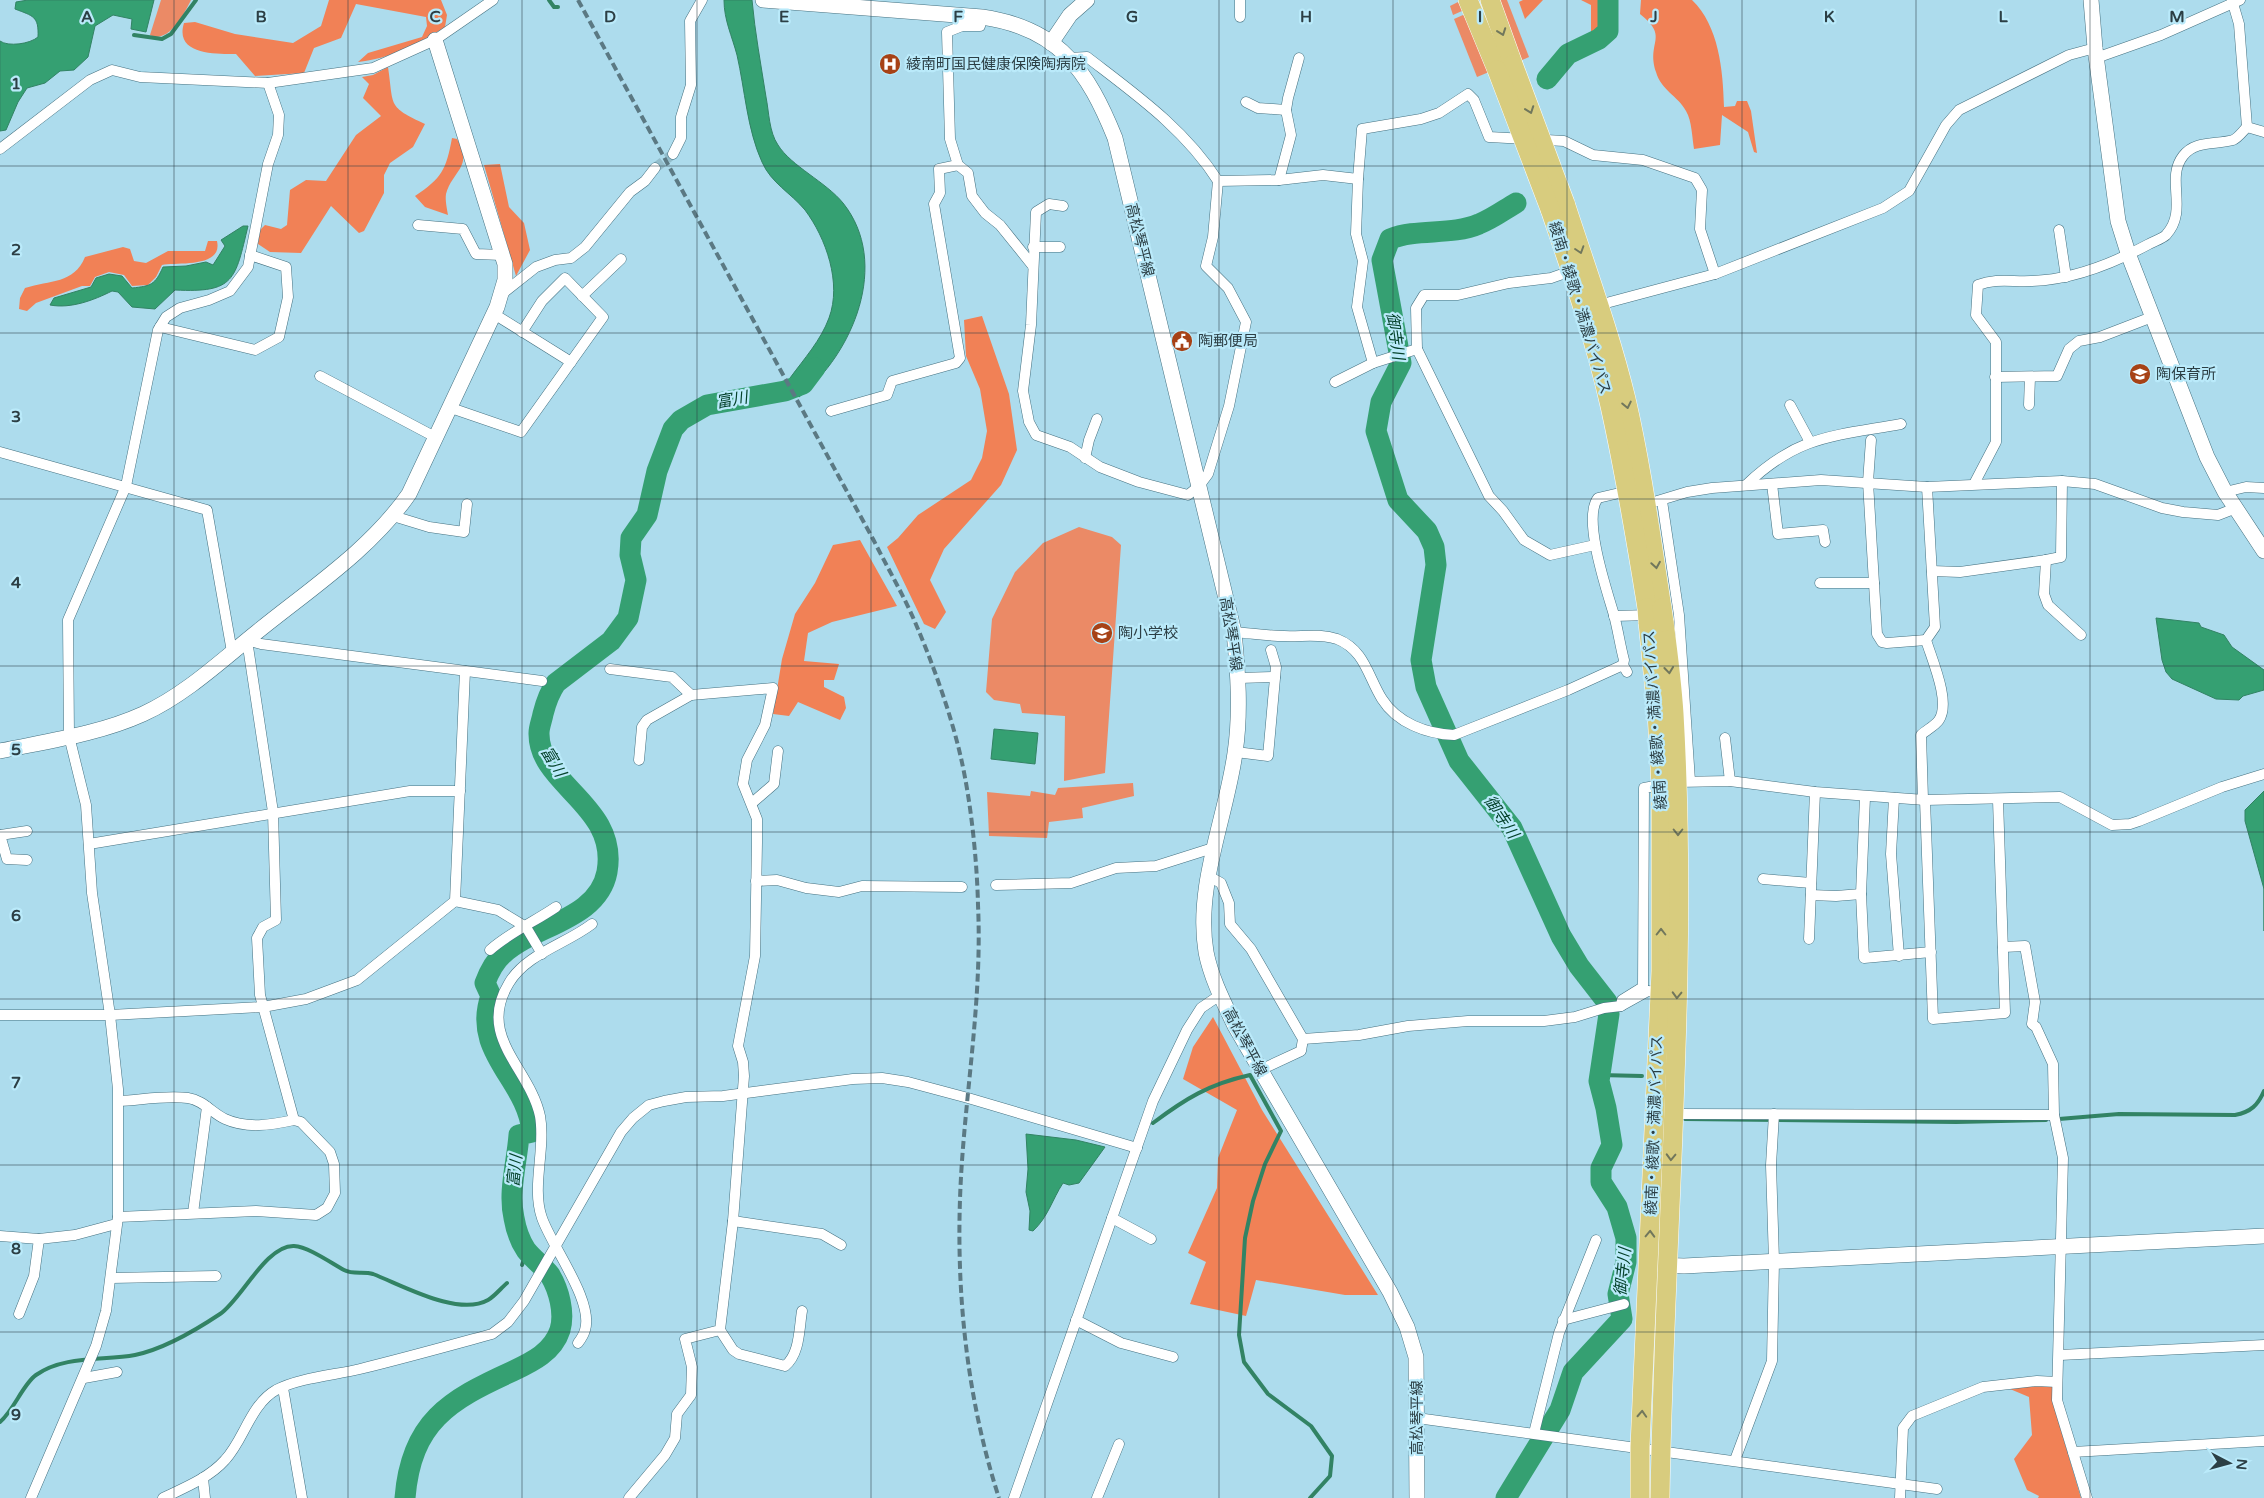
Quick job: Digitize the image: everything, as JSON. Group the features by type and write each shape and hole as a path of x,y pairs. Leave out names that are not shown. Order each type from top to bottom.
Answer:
{"highway":[{"name":"綾南・綾歌・満濃バイパス","path":"1468,0 1505,67"},
{"name":"綾南・綾歌・満濃バイパス","path":"1490,0 1505,67 1557,206 1591,307 1610,404 1642,501 1660,615 1658,712 1676,783 1678,970 1672,1114 1640,1447 1640,1498"},
{"name":"綾南・綾歌・満濃バイパス","path":"1557,206 1571,271 1591,307"},
{"name":"綾南・綾歌・満濃バイパス","path":"1660,1498 1658,1266 1660,992 1676,783"}],"street":[{"path":"0,149 90,80 112,70 140,77 268,84 373,68 435,40 494,0"},
{"path":"673,154 681,138 681,117 691,85 690,21 702,0"},
{"name":"高松琴平線","path":"763,0 982,17 1006,22 1051,43 1081,69 1115,138 1234,632 1239,678 1236,752 1210,877 1204,932 1206,953 1220,995 1260,1070 1390,1292 1407,1327 1416,1357 1417,1498"},
{"path":"1051,43 1070,15 1087,0"},
{"path":"1240,0 1240,17"},
{"path":"2091,0 2095,53 2118,221 2128,256 2208,457 2225,492 2264,551"},
{"path":"1591,307 1715,274 1883,208 1909,192 1946,125 1960,110 2070,55 2095,53 2161,35 2235,1 2239,24 2247,127"},
{"path":"982,17 980,26 962,26 947,32 950,139 958,165 968,173 972,196 985,213 1000,225 1033,266"},
{"path":"0,751 96,730 145,714 180,692 362,548 393,516 409,494 494,314 502,294 505,264 435,40"},
{"path":"1063,206 1049,204 1036,212 1031,325 1023,391 1029,422 1036,435 1070,447 1100,467 1147,484 1188,495 1199,486 1208,474 1229,406 1246,322 1228,288 1206,266 1213,237 1218,181 1181,134 1155,109 1087,57 1069,58"},
{"path":"1279,180 1291,135 1286,110 1299,58"},
{"path":"31,1498 84,1378 106,1311 117,1220 119,1101 110,1015 92,893 86,805 69,736 68,620 126,486 160,327 166,317 180,308 209,300 230,291 248,267 268,164 278,135 279,115 268,84"},
{"path":"1373,363 1357,307 1363,261 1356,234 1362,129 1421,119 1439,113 1468,94 1474,100 1489,137 1564,142 1593,155 1643,160 1696,178 1702,190 1700,229 1715,274"},
{"path":"1246,102 1258,108 1286,110"},
{"path":"2247,127 2264,132"},
{"path":"1974,484 1996,442 1996,342 1976,314 1978,285 1991,280 2031,282 2066,277 2128,256 2166,235 2178,211 2176,175 2183,156 2194,146 2234,139 2247,127"},
{"path":"832,411 887,395 892,381 956,363 960,358 934,204 940,194 939,169 958,165"},
{"path":"502,294 536,267 555,260 571,258 585,247 630,192 645,181 655,168"},
{"path":"1218,181 1279,180 1323,175 1358,179"},
{"path":"418,225 463,229 476,254 502,255"},
{"path":"2059,230 2066,277"},
{"path":"1033,247 1060,247"},
{"path":"160,327 255,350 279,337 288,297 286,267 250,255"},
{"path":"582,296 621,259"},
{"path":"1571,271 1551,278 1509,283 1458,295 1424,295 1416,308 1417,348 1489,496 1503,511 1524,540 1550,555 1566,554 1595,546"},
{"path":"450,408 521,432 603,317 565,278 542,301 522,332"},
{"path":"494,314 571,362"},
{"path":"1995,377 2057,376 2069,349 2079,342 2100,337 2152,317"},
{"path":"1335,382 1373,363 1396,357 1417,348"},
{"path":"320,376 437,438"},
{"path":"2029,405 2030,377"},
{"path":"1790,405 1810,442"},
{"path":"1085,458 1097,419"},
{"path":"1746,485 1767,465 1810,442 1838,433 1901,424"},
{"path":"1871,440 1868,482 1879,639 1887,642 1926,640"},
{"path":"0,452 207,510 232,652"},
{"path":"1234,632 1283,636 1319,636 1338,640 1363,658 1382,700 1399,718 1424,730 1454,735 1625,668 1614,616 1595,546 1595,501 1598,498 1642,501 1688,492 1746,485 1821,480 1927,487 2062,481 2095,484 2162,508 2183,512 2218,515 2236,508"},
{"path":"1932,571 1960,572 2061,557 2062,481"},
{"path":"1772,484 1778,534 1823,530 1825,542"},
{"path":"1926,640 1935,627 1927,487"},
{"path":"2225,492 2246,487 2264,488"},
{"path":"1642,501 1660,615 1676,783"},
{"path":"393,516 429,527 464,532 467,504"},
{"path":"2046,560 2044,594 2048,605 2081,635"},
{"path":"1820,583 1874,583"},
{"path":"1614,616 1660,615"},
{"path":"247,640 261,644 542,681"},
{"path":"247,640 273,812 276,920 263,927 257,938 260,995 294,1120"},
{"path":"1926,640 1943,698 1943,710 1938,721 1921,735 1933,1020 2006,1013 1998,800"},
{"path":"1236,752 1268,756 1276,666 1271,650"},
{"path":"610,668 672,677 691,695"},
{"path":"0,1014 110,1015 263,1007 306,999 357,980 455,901 465,671"},
{"path":"1239,678 1275,677"},
{"path":"639,760 642,727 646,720 691,695 773,688 765,725 747,760 743,784 757,819 755,956 738,1046 743,1062 742,1093 733,1222 720,1330 733,1350 739,1354 785,1366 791,1362 796,1352 802,1311"},
{"path":"1725,738 1730,780"},
{"path":"752,803 774,784 778,751"},
{"path":"1613,1007 1643,987 1644,788 1676,783 1730,780 1865,797 1924,800 1998,800 2060,797 2112,825 2130,824 2222,787 2264,774"},
{"path":"89,844 273,812 410,791 460,791"},
{"path":"1809,939 1815,792"},
{"path":"1865,797 1861,894 1864,958 1931,952"},
{"path":"1894,798 1891,854 1899,956"},
{"path":"27,831 0,835 7,859 27,860"},
{"path":"996,885 1071,884 1116,868 1156,866 1216,847"},
{"path":"1210,877 1222,883 1229,904 1230,924 1251,949 1303,1039 1301,1051 1260,1070"},
{"path":"1763,879 1811,882"},
{"path":"756,881 778,880 806,888 840,892 862,886 962,887"},
{"path":"1811,895 1861,894"},
{"path":"455,901 498,910 527,929 541,953"},
{"path":"490,950 504,938 527,929 556,907"},
{"path":"578,1343 586,1330 585,1304 554,1247 542,1217 539,1197 540,1116 532,1094 506,1051 498,1020 501,1001 509,983 520,970 541,953 576,936 592,924"},
{"path":"2003,947 2025,946 2035,1002 2032,1024 2036,1027 2054,1064 2054,1114 2063,1158 2060,1355 2057,1400 2087,1498"},
{"path":"1303,1039 1359,1035 1416,1025 1468,1021 1544,1021 1575,1017 1613,1007 1648,991 1660,992"},
{"path":"1015,1497 1153,1102 1187,1030 1201,1008 1220,995"},
{"path":"163,1498 203,1478 224,1461 239,1440 256,1410 275,1391 418,1355 492,1334 500,1329 516,1312 532,1286 621,1132 633,1118 650,1105 686,1097 742,1093 853,1079 882,1078 908,1082 1137,1148"},
{"path":"0,1236 39,1239 75,1235 117,1220 193,1213 256,1211 316,1215 327,1208 335,1193 336,1184 330,1152 301,1122 294,1120 265,1126 245,1124 226,1119 188,1098 119,1101"},
{"path":"193,1213 207,1107"},
{"path":"1672,1114 1774,1118 2054,1114"},
{"path":"1735,1460 1772,1361 1774,1261 1771,1166 1774,1118"},
{"path":"1112,1218 1151,1239"},
{"path":"733,1222 822,1234 841,1245"},
{"path":"1658,1266 2264,1236"},
{"path":"19,1314 34,1276 39,1239"},
{"path":"1536,1434 1563,1320 1596,1240"},
{"path":"111,1278 216,1276"},
{"path":"1563,1320 1620,1305"},
{"path":"1076,1320 1121,1343 1174,1357"},
{"path":"629,1498 665,1455 675,1438 677,1414 691,1395 692,1367 685,1339 720,1330"},
{"path":"2060,1355 2264,1345"},
{"path":"84,1378 117,1372"},
{"path":"1900,1498 1902,1428 1912,1416 1983,1387 2037,1381 2057,1382"},
{"path":"283,1388 302,1498"},
{"path":"1417,1418 1938,1488"},
{"path":"2073,1452 2264,1441"},
{"path":"1097,1498 1119,1444"},
{"path":"203,1478 205,1498"}],"shaded area":[{"path":"28,0 154,0 146,32 131,29 132,19 113,15 95,26 88,57 74,70 60,71 45,83 27,88 18,102 6,130 0,131 0,41 8,44 19,44 38,37 34,18 15,9 16,2"},
{"path":"161,0 191,0 172,29 166,34 154,37 150,35"},
{"path":"329,0 441,0 447,15 445,27 403,50 381,58 358,62 368,53 422,37 427,26 426,17 356,4 341,38 314,48 304,73 255,76 236,54 208,53 191,47 185,41 183,34 184,23 195,22 235,34 293,43 321,26"},
{"path":"724,0 752,0 756,37 770,122 775,140 791,160 828,188 843,203 857,227 864,253 864,279 859,306 849,333 835,357 818,379 799,397 790,378 817,342 826,326 833,304 833,276 825,247 813,221 800,204 771,176 762,162 753,136"},
{"path":"1497,0 1507,0 1529,57 1520,61"},
{"path":"1523,0 1543,0 1525,19 1519,2"},
{"path":"1581,0 1605,0 1605,30 1599,36 1591,32 1591,5"},
{"path":"1641,0 1692,0 1701,11 1708,22 1718,49 1724,107 1735,106 1737,101 1747,101 1751,111 1757,153 1754,152 1748,132 1722,115 1720,145 1694,149 1691,125 1686,111 1658,78 1654,62 1656,35 1649,22 1640,14"},
{"path":"1458,2 1463,8 1462,11 1453,15 1450,6"},
{"path":"1463,15 1467,17 1489,72 1477,77 1454,19"},
{"path":"388,67 394,104 404,113 425,124 413,147 390,163 384,175 384,193 364,231 359,233 331,206 301,253 270,252 258,244 260,230 265,225 281,229 287,225 290,190 306,180 326,181 356,135 381,116 363,98 369,84 362,77 373,75"},
{"path":"452,138 457,139 462,148 463,163 446,194 448,215 425,207 415,196 437,178 445,166"},
{"path":"500,164 509,207 524,223 530,250 516,276 484,165"},
{"path":"243,226 248,226 240,259 235,271 221,285 210,289 175,290 155,309 132,307 118,292 112,291 74,305 50,305 54,298 91,287 96,278 109,274 122,276 132,288 152,284 163,267 186,266 206,262 213,265 225,246 221,240"},
{"path":"208,241 217,241 217,250 213,256 198,262 162,265 156,277 148,285 132,286 124,275 109,272 95,277 90,286 82,286 36,303 27,311 19,309 20,298 25,288 68,277 80,266 85,257 123,247 130,249 134,261 146,263 168,251 205,251"},
{"path":"982,316 1009,394 1017,450 1001,485 944,549 930,580 946,612 935,629 924,624 887,547 898,538 918,515 971,480 982,458 987,431 980,389 966,356 964,320"},
{"path":"1079,527 1112,537 1121,545 1105,773 1064,781 1065,716 1022,713 1020,704 994,700 986,692 992,619 1015,572 1043,543"},
{"path":"860,540 897,606 832,622 808,633 804,661 839,664 834,680 824,680 824,687 844,697 846,708 840,720 798,702 789,716 773,714 782,659 795,614 815,583 833,545"},
{"path":"2156,618 2199,623 2201,627 2224,635 2232,647 2264,670 2264,690 2243,696 2239,700 2216,699 2172,679 2166,672 2162,660"},
{"path":"994,729 1038,733 1035,764 991,759"},
{"path":"1133,783 1134,796 1082,808 1083,818 1049,822 1047,838 989,836 987,792 1030,796 1031,791 1055,795 1058,788"},
{"path":"2264,791 2264,889 2245,821 2245,810"},
{"path":"1213,1017 1262,1110 1378,1295 1345,1295 1256,1280 1246,1316 1190,1304 1206,1262 1188,1253 1217,1188 1218,1158 1237,1110 1183,1079 1193,1047"},
{"path":"1026,1134 1076,1140 1105,1147 1079,1183 1069,1185 1063,1183 1046,1214 1033,1231 1029,1230 1030,1211 1026,1192 1028,1169"},
{"path":"2035,1385 2052,1386 2053,1403 2081,1498 2038,1498 2039,1496 2027,1490 2014,1459 2032,1435 2029,1397 2010,1389"}],"waterway":[{"path":"134,35 162,39 171,34 196,0"},
{"path":"549,0 554,7 558,7"},
{"name":"御寺川","path":"1547,79 1568,54 1599,39 1608,31 1608,0"},
{"name":"御寺川","path":"1506,1498 1560,1410 1573,1372 1622,1319 1618,1294 1626,1262 1626,1238 1617,1207 1601,1182 1601,1168 1612,1145 1599,1081 1609,1014 1607,1002 1579,966 1561,936 1512,828 1459,761 1426,687 1421,660 1436,565 1434,547 1427,531 1398,500 1376,431 1381,402 1401,363 1382,260 1390,239 1412,234 1468,228 1489,220 1516,203"},
{"name":"富川","path":"405,1498 415,1450 425,1432 437,1417 470,1392 527,1364 541,1355 557,1338 560,1330 562,1316 560,1302 553,1281 550,1275 526,1250 520,1239 515,1222 512,1208 512,1187 519,1135 532,1132 528,1114 521,1097 502,1066 488,1034 487,1016 491,996 485,983 492,967 503,954 516,944 563,920 591,901 601,888 607,872 607,849 601,829 590,812 551,767 542,751 539,731 551,690 556,683 611,641 628,618 636,580 630,555 631,538 647,515 657,471 673,429 681,420 707,405 785,391 803,384 815,368"},
{"path":"1153,1123 1198,1093 1222,1083 1250,1075 1281,1131 1265,1164 1253,1201 1245,1238 1239,1335 1244,1362 1268,1394 1311,1426 1332,1456 1330,1476 1310,1498"},
{"path":"1600,1075 1642,1076"},
{"path":"2059,1119 2119,1114 2235,1115 2253,1107 2264,1091"},
{"path":"1685,1119 1956,1122 2046,1120"},
{"path":"0,1422 10,1411 31,1379 47,1369 71,1361 123,1357 146,1352 168,1344 201,1326 228,1307 264,1263 284,1248 300,1247 313,1252 344,1270 373,1274 430,1298 461,1305 476,1304 488,1300 507,1283"},
{"path":"522,1265 527,1251"}],"tunnel":[{"path":"655,168 673,154"}],"railway":[{"path":"578,0 900,591 928,655 952,724 965,775 971,812 979,937 976,1001 962,1161 959,1246 961,1289 964,1331 977,1416 999,1498"}],"place":[{"name":"綾南町国民健康保険陶病院","path":"890,64"},
{"name":"陶郵便局","path":"1182,341"},
{"name":"陶保育所","path":"2140,374"},
{"name":"陶小学校","path":"1102,633"}]}
